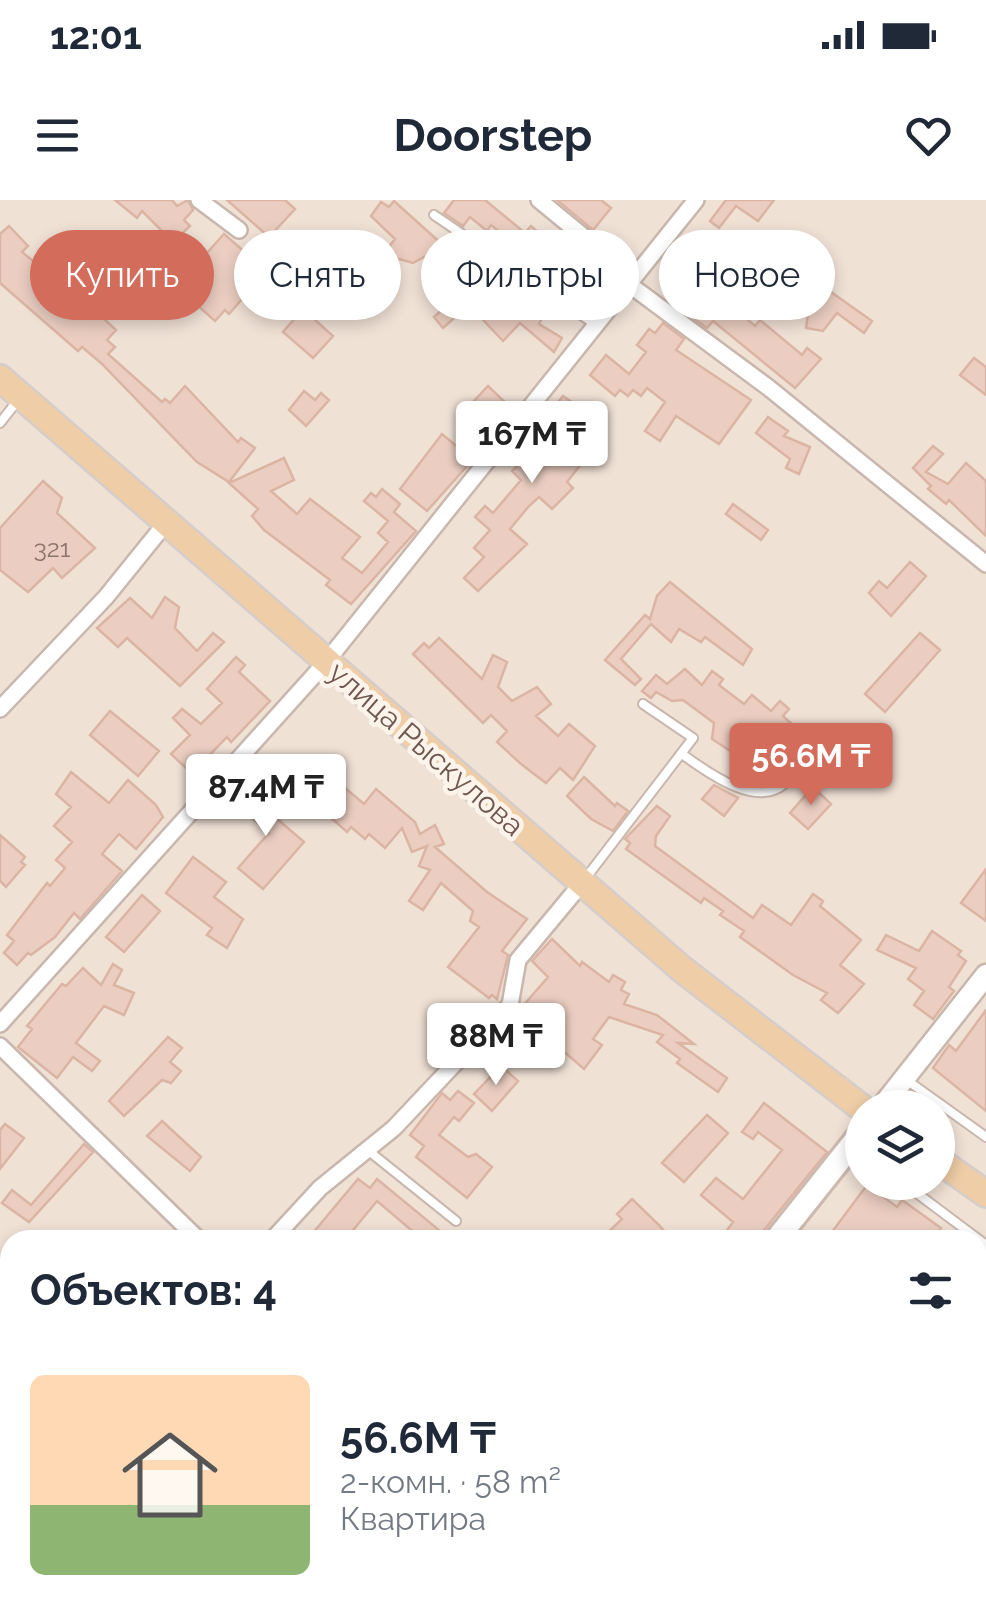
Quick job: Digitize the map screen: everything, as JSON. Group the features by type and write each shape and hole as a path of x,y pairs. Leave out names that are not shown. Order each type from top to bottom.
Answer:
{"main road":[{"name":"улица Рыскулова","path":"0,378 683,970 845,1095"},
{"path":"784,1230 845,1153"},
{"path":"955,1172 986,1194"}],"street":[{"path":"199,200 238,230"},
{"path":"539,200 573,230"},
{"path":"639,272 696,200"},
{"path":"639,286 986,564"},
{"path":"0,1024 326,662 600,320"},
{"path":"0,709 106,598 166,524"},
{"path":"281,1230 320,1188 394,1128 510,1005 518,960 582,883"},
{"path":"895,1090 986,975"},
{"path":"0,1046 190,1230"}],"lane":[{"path":"434,215 596,325"},
{"path":"0,422 21,396"},
{"path":"582,883 693,738 643,704"},
{"path":"682,754 718,777 758,793 770,793 788,780"},
{"path":"905,1078 986,1137"},
{"path":"366,1148 456,1221"},
{"path":"926,1200 966,1230"}],"shaded area":[{"path":"0,200 986,200 986,1230 0,1230"}],"building":[{"path":"115,200 172,200 177,206 188,200 193,210 184,220 190,226 186,230 161,230 142,211 137,218"},
{"path":"227,200 285,200 295,209 276,230 261,230"},
{"path":"454,200 485,200 521,230 497,230 491,225 486,230 470,217 463,226 444,213"},
{"path":"557,200 601,200 611,208 593,230"},
{"path":"726,200 774,200 758,221 736,206 719,228 710,221"},
{"path":"394,201 426,230 421,230 421,259 413,263 401,260 401,230 386,230 371,216 381,202 389,207"},
{"path":"9,226 28,246 22,252 30,258 30,309 0,283 0,234"},
{"path":"224,234 234,243 234,308 229,314 225,310 215,321 214,320 214,245"},
{"path":"835,295 872,321 864,333 837,313 835,316"},
{"path":"42,320 105,320 116,330 107,340 115,347 108,354 162,402 165,399 170,403 185,386 238,442 241,438 255,448 229,482 197,462 101,363 82,347 78,351"},
{"path":"293,320 315,320 333,336 313,358 283,332"},
{"path":"483,320 541,320 539,324 562,338 554,352 520,323 503,341"},
{"path":"696,320 748,320 755,326 760,320 802,355 807,348 821,359 795,388 713,321 707,328"},
{"path":"807,320 832,320 823,331 806,328"},
{"path":"663,323 684,339 676,350 751,400 719,444 676,416 660,441 645,431 665,402 647,388 641,396 633,390 628,396 620,390 615,396 590,375 606,355 629,374 646,352 637,345 649,329 655,333"},
{"path":"974,358 986,367 986,395 960,375"},
{"path":"488,386 508,405 483,433 462,414"},
{"path":"304,391 315,400 321,393 329,400 306,426 289,410"},
{"path":"563,396 587,413 578,430 591,438 581,454 586,458 567,482 573,488 552,509 539,497 529,506 510,529 527,544 478,591 464,578 484,557 474,548 490,530 475,517 485,506 493,513 521,480 512,471 524,459 518,454"},
{"path":"768,417 788,431 784,436 810,447 799,474 786,468 790,459 756,433"},
{"path":"442,434 461,450 457,456 468,465 427,511 400,489"},
{"path":"933,446 943,454 926,472 948,484 966,463 986,481 986,536 949,500 946,504 928,489 931,486 913,468"},
{"path":"284,458 294,480 271,491 297,514 310,499 360,537 342,558 362,573 388,542 378,533 388,521 364,501 371,493 376,497 382,489 400,504 394,512 416,531 351,604 326,585 330,580 264,530 252,516 258,509 229,483"},
{"path":"43,481 62,498 57,513 95,548 62,578 53,568 28,592 0,570 0,528"},
{"path":"733,504 768,530 761,540 726,514"},
{"path":"910,562 926,576 891,616 869,593 879,581 887,588"},
{"path":"670,582 752,649 743,665 705,637 701,642 679,629 671,642 651,624 621,659 641,679 635,685 605,660 645,615 650,619 657,596"},
{"path":"165,597 179,607 175,628 197,651 213,633 224,642 180,686 127,638 118,647 97,628 130,598 152,618"},
{"path":"920,633 940,650 885,712 865,694"},
{"path":"439,638 482,679 493,655 507,662 498,687 512,701 537,687 551,704 536,716 558,736 569,724 595,746 573,780 560,768 546,783 521,764 497,742 507,731 491,715 483,723 413,654 424,643 429,648"},
{"path":"236,657 245,665 239,672 270,701 231,742 227,737 205,760 214,769 202,783 171,754 190,735 173,718 182,709 201,724 222,703 207,689"},
{"path":"685,669 702,685 712,671 723,679 719,685 744,704 752,695 771,711 780,701 789,709 783,716 805,736 765,781 755,773 758,769 712,739 714,723 683,700 672,701 656,692 651,698 642,691 656,675 667,684"},
{"path":"110,711 159,751 138,776 90,735"},
{"path":"71,772 109,803 128,780 156,805 163,817 136,849 119,834 102,854 122,871 80,919 74,913 55,937 31,955 28,953 17,965 4,953 14,941 7,935 47,883 50,886 65,868 56,860 72,842 54,826 71,807 56,794"},
{"path":"331,776 364,804 376,789 415,822 420,834 435,825 444,844 435,847 487,892 527,919 502,951 508,955 497,999 492,995 489,998 448,967 479,927 470,921 473,911 441,883 423,910 409,901 430,870 419,866 427,846 412,852 402,828 385,848 369,834 365,839 351,827 347,832 320,808 324,803 315,794"},
{"path":"584,777 615,806 617,803 628,811 613,831 591,819 567,796"},
{"path":"251,783 274,804 268,811 304,842 263,889 238,868 269,833 234,802"},
{"path":"714,785 738,798 724,816 702,799"},
{"path":"813,787 831,804 808,829 790,813"},
{"path":"657,806 670,816 656,836 655,846 753,918 762,905 791,925 813,894 823,901 820,906 861,940 840,965 864,984 838,1013 821,1000 827,993 793,975 740,937 744,931 720,915 723,911 704,898 701,903 626,849 630,843 625,839"},
{"path":"0,835 25,857 21,862 25,865 6,887 0,881"},
{"path":"193,857 226,882 214,897 243,919 227,948 207,935 212,928 166,893"},
{"path":"986,869 986,921 961,903"},
{"path":"142,895 160,911 124,952 106,937"},
{"path":"932,931 961,951 958,955 966,961 949,987 954,991 933,1019 914,1005 924,991 908,979 916,968 877,950 886,935 919,951"},
{"path":"552,939 580,966 582,962 609,982 613,975 625,982 621,990 629,994 624,1004 657,1015 694,1044 678,1043 727,1078 718,1092 677,1063 680,1059 657,1042 663,1035 609,1017 593,1039 602,1045 584,1069 532,1024 491,1070 478,1058 548,977 532,961"},
{"path":"113,964 122,970 114,985 134,993 124,1015 104,1006 76,1043 100,1061 92,1071 73,1057 57,1078 18,1047 32,1029 27,1026 62,984 66,986 83,968 101,985"},
{"path":"986,1010 986,1111 933,1068 949,1045 956,1051"},
{"path":"168,1037 182,1048 170,1062 181,1071 171,1083 162,1080 124,1116 109,1101"},
{"path":"501,1066 518,1081 492,1111 474,1094"},
{"path":"458,1091 474,1103 459,1121 454,1117 439,1135 468,1157 476,1154 492,1167 467,1198 416,1157 424,1146 410,1135 442,1093 450,1100"},
{"path":"764,1103 827,1152 764,1230 727,1230 733,1222 701,1195 716,1178 743,1199 782,1150 758,1132 753,1139 742,1132"},
{"path":"707,1115 728,1133 684,1182 662,1163"},
{"path":"162,1121 201,1157 190,1171 147,1136"},
{"path":"5,1124 24,1138 0,1169 0,1130"},
{"path":"84,1144 93,1152 29,1222 2,1203 12,1190 31,1205"},
{"path":"358,1179 370,1188 377,1179 439,1230 411,1230 377,1201 353,1230 315,1230"},
{"path":"632,1199 663,1230 610,1230 622,1219 617,1214"},
{"path":"856,1200 887,1200 897,1207 902,1200 940,1230 833,1230"}]}
